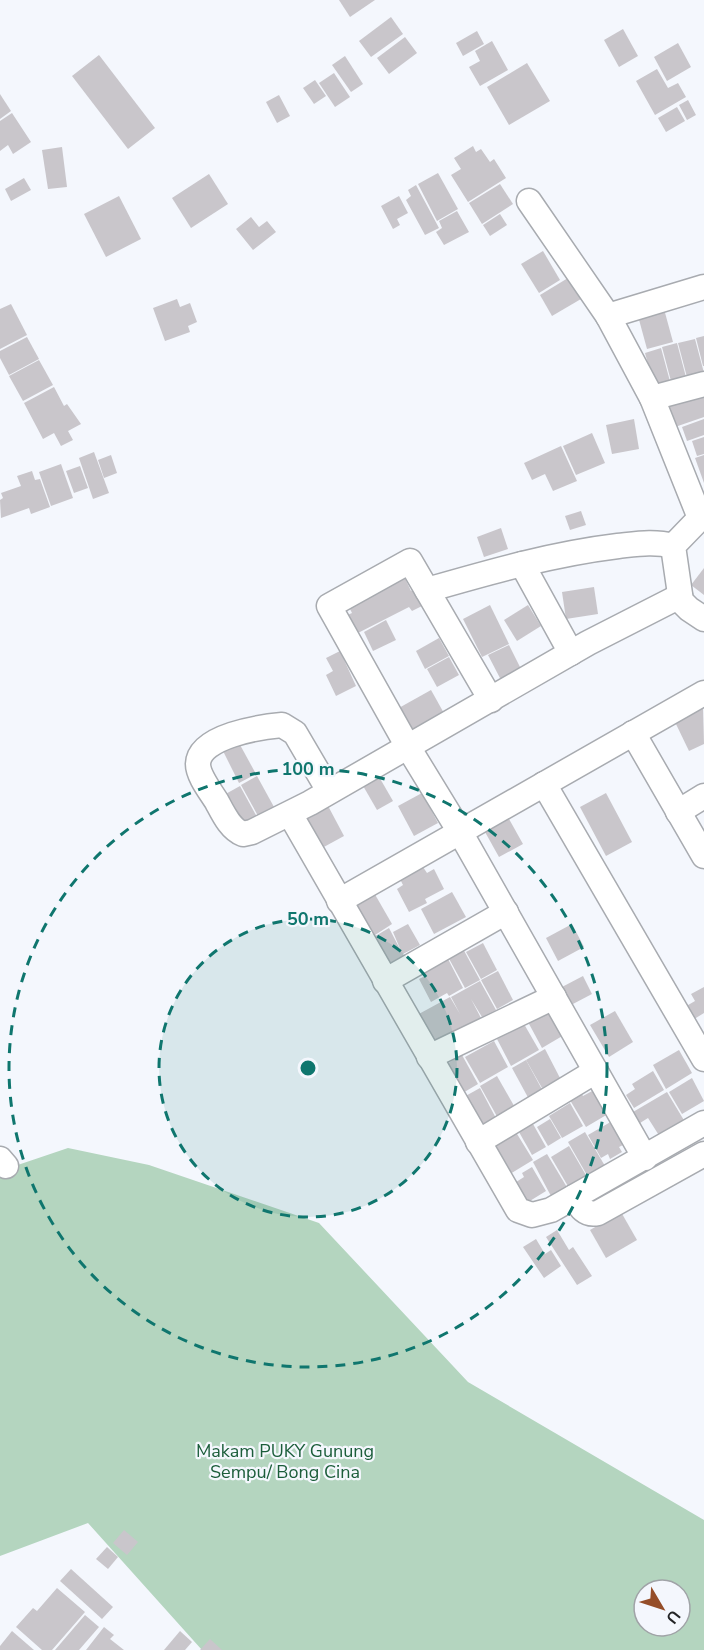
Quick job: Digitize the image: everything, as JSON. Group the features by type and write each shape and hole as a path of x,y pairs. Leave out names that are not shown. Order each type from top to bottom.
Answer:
{"street":[{"path":"529,201 608,316 652,398 702,515 673,546"},
{"path":"608,316 704,287"},
{"path":"652,398 704,384"},
{"path":"427,590 522,564 591,549 658,542 673,546"},
{"path":"673,546 681,601 704,619"},
{"path":"491,700 410,561 329,606 408,747 460,831 645,1158"},
{"path":"522,564 571,653"},
{"path":"329,791 294,733 286,727 273,726 225,738 206,748 199,759 199,771 235,830 243,834 247,833 290,814 571,653 681,596"},
{"path":"339,901 704,693"},
{"path":"633,733 704,856"},
{"path":"544,784 704,1059"},
{"path":"678,812 704,796"},
{"path":"290,814 512,1201 522,1213 541,1214 704,1123"},
{"path":"385,981 506,912"},
{"path":"429,1057 554,997"},
{"path":"478,1142 596,1071"},
{"path":"574,1197 582,1210 593,1214 598,1213 704,1154"}],"green space":[{"name":"Makam PUKY Gunung Sempu/ Bong Cina","path":"68,1148 149,1165 319,1223 468,1382 704,1520 704,1650 202,1650 88,1523 0,1556 0,1171"}],"building":[{"path":"339,0 375,0 350,17"},
{"path":"391,17 403,34 371,57 359,41"},
{"path":"623,29 638,56 619,67 604,40"},
{"path":"477,31 484,44 463,56 456,43"},
{"path":"405,37 417,53 389,74 377,58"},
{"path":"492,41 508,70 480,86 469,67 480,61 475,51"},
{"path":"678,43 691,67 667,81 654,57"},
{"path":"99,55 155,128 128,149 72,76"},
{"path":"345,56 363,84 351,92 332,65"},
{"path":"527,63 550,101 509,125 487,87"},
{"path":"657,69 668,88 678,83 686,97 655,115 636,81"},
{"path":"334,73 350,97 335,107 319,83"},
{"path":"315,80 326,96 314,104 303,88"},
{"path":"0,94 11,111 0,119"},
{"path":"279,95 290,116 277,123 266,102"},
{"path":"688,100 696,115 687,120 679,105"},
{"path":"677,107 685,121 666,132 658,118"},
{"path":"12,113 31,142 13,154 8,145 0,151 0,121"},
{"path":"473,146 476,152 481,149 490,162 494,159 506,178 468,202 451,175 461,169 454,158"},
{"path":"62,147 67,187 48,189 42,150"},
{"path":"438,173 458,209 437,221 418,184"},
{"path":"209,174 228,204 191,228 172,198"},
{"path":"24,178 31,190 11,201 5,189"},
{"path":"500,184 513,204 482,224 469,203"},
{"path":"416,185 439,228 425,235 406,200 411,196 408,190"},
{"path":"119,196 141,239 106,257 84,214"},
{"path":"399,196 408,213 397,219 400,225 393,229 381,206"},
{"path":"457,211 469,232 444,245 436,232 442,228 439,221"},
{"path":"500,214 507,225 490,236 483,225"},
{"path":"251,217 259,227 267,221 276,232 253,250 236,229"},
{"path":"543,251 560,280 539,293 521,264"},
{"path":"568,278 581,299 552,316 540,295"},
{"path":"177,299 180,307 190,303 197,322 188,326 190,332 165,341 153,308"},
{"path":"11,304 27,335 0,349 0,309"},
{"path":"664,309 673,342 647,349 638,316"},
{"path":"704,336 704,366 703,366 696,338"},
{"path":"27,337 39,359 9,375 0,358 0,351"},
{"path":"695,339 704,373 688,381 678,343"},
{"path":"677,343 687,381 672,385 662,347"},
{"path":"661,348 671,385 655,389 645,353"},
{"path":"39,360 53,385 23,401 9,376"},
{"path":"54,387 64,406 67,404 81,424 68,431 73,440 61,446 54,433 43,439 24,403"},
{"path":"704,396 704,417 675,427 666,402"},
{"path":"634,419 639,449 612,454 606,425"},
{"path":"704,419 704,435 687,441 682,427"},
{"path":"592,433 605,463 576,475 563,446"},
{"path":"704,437 704,454 697,456 692,441"},
{"path":"561,446 577,481 553,491 545,474 532,480 524,463"},
{"path":"94,452 109,493 93,499 79,458"},
{"path":"111,455 117,473 104,478 98,460"},
{"path":"704,455 704,483 695,458"},
{"path":"61,464 73,498 51,506 39,472"},
{"path":"80,466 88,488 74,493 66,471"},
{"path":"32,471 35,480 40,479 50,507 31,514 29,508 1,518 0,500 3,498 1,493 21,486 17,476"},
{"path":"581,511 586,525 570,530 565,516"},
{"path":"501,528 508,549 484,557 477,537"},
{"path":"704,568 704,595 691,585"},
{"path":"401,570 411,591 418,587 426,604 412,611 409,607 354,635 345,616 352,613 348,605"},
{"path":"594,587 598,614 566,619 562,592"},
{"path":"490,605 509,644 482,657 463,619"},
{"path":"528,605 541,626 517,641 504,620"},
{"path":"386,620 396,640 373,651 364,632"},
{"path":"439,638 449,656 425,669 416,651"},
{"path":"509,645 521,669 501,680 488,655"},
{"path":"340,651 356,686 336,696 326,675 333,671 326,658"},
{"path":"449,657 459,675 437,687 427,669"},
{"path":"431,690 445,715 411,734 397,709"},
{"path":"703,707 704,744 689,751 675,722"},
{"path":"239,743 256,774 239,783 223,751"},
{"path":"378,775 393,801 377,810 362,784"},
{"path":"257,776 274,807 258,816 241,785"},
{"path":"240,786 257,817 240,827 222,796"},
{"path":"422,793 438,823 414,836 398,806"},
{"path":"606,793 632,842 606,856 580,807"},
{"path":"327,804 344,836 322,848 305,816"},
{"path":"509,819 523,844 499,857 485,832"},
{"path":"423,867 427,873 434,869 444,889 425,899 427,903 409,912 397,889 403,885 400,879"},
{"path":"373,891 392,924 372,937 353,904"},
{"path":"452,892 466,917 434,934 421,909"},
{"path":"408,924 420,945 403,954 408,963 388,967 372,938 389,928 401,951 393,932"},
{"path":"572,924 584,947 558,961 546,938"},
{"path":"483,943 497,970 481,979 466,952"},
{"path":"462,947 480,980 465,988 447,955"},
{"path":"448,959 463,988 449,996 447,993 431,1002 419,979 425,976 422,971"},
{"path":"498,971 513,1000 497,1009 481,980"},
{"path":"583,976 592,994 571,1005 562,987"},
{"path":"480,981 496,1010 482,1017 471,999 481,1018 466,1026 454,1039 449,1032 453,1040 435,1049 417,1015 450,997 460,1014 451,997"},
{"path":"704,987 704,1013 691,1021 683,1008 695,1001 691,994"},
{"path":"550,1010 564,1035 542,1048 528,1022"},
{"path":"615,1011 633,1042 609,1057 590,1025"},
{"path":"524,1024 539,1050 511,1066 497,1039"},
{"path":"494,1041 508,1067 480,1083 465,1057"},
{"path":"545,1049 560,1078 542,1088 526,1060"},
{"path":"679,1050 692,1073 666,1089 653,1065"},
{"path":"462,1055 478,1084 461,1094 445,1065"},
{"path":"526,1060 545,1095 531,1103 512,1068"},
{"path":"653,1071 664,1090 634,1108 626,1095 635,1089 632,1084"},
{"path":"497,1076 517,1111 499,1120 480,1086"},
{"path":"692,1078 704,1101 682,1114 669,1092"},
{"path":"480,1088 498,1122 481,1131 462,1098"},
{"path":"579,1089 583,1096 594,1090 608,1114 586,1127 567,1095"},
{"path":"667,1092 685,1122 660,1137 648,1118 640,1123 633,1112"},
{"path":"570,1103 583,1126 562,1138 549,1116"},
{"path":"550,1119 561,1138 548,1146 537,1127"},
{"path":"614,1120 627,1143 619,1147 622,1152 610,1159 608,1154 601,1158 588,1135"},
{"path":"533,1124 546,1147 532,1155 519,1132"},
{"path":"514,1129 533,1160 510,1174 494,1147 502,1142 499,1138"},
{"path":"585,1132 605,1166 588,1177 568,1142"},
{"path":"569,1146 587,1177 569,1188 551,1157"},
{"path":"547,1154 568,1189 552,1198 533,1162"},
{"path":"532,1167 546,1191 525,1204 513,1184 524,1177 522,1173"},
{"path":"621,1212 637,1240 606,1258 590,1230"},
{"path":"557,1230 569,1250 573,1247 592,1276 577,1285 546,1237"},
{"path":"536,1239 545,1254 551,1250 561,1266 544,1278 523,1247"},
{"path":"124,1530 138,1542 127,1555 113,1543"},
{"path":"107,1547 118,1557 108,1569 96,1559"},
{"path":"71,1569 113,1607 102,1619 60,1581"},
{"path":"57,1588 85,1612 52,1650 42,1650 16,1627 33,1608 37,1611"},
{"path":"85,1615 99,1627 79,1650 55,1650"},
{"path":"104,1627 114,1635 110,1639 124,1650 86,1650"},
{"path":"12,1631 34,1650 0,1650 0,1646"},
{"path":"180,1631 192,1642 185,1650 164,1650"},
{"path":"210,1639 222,1650 200,1650"}]}
